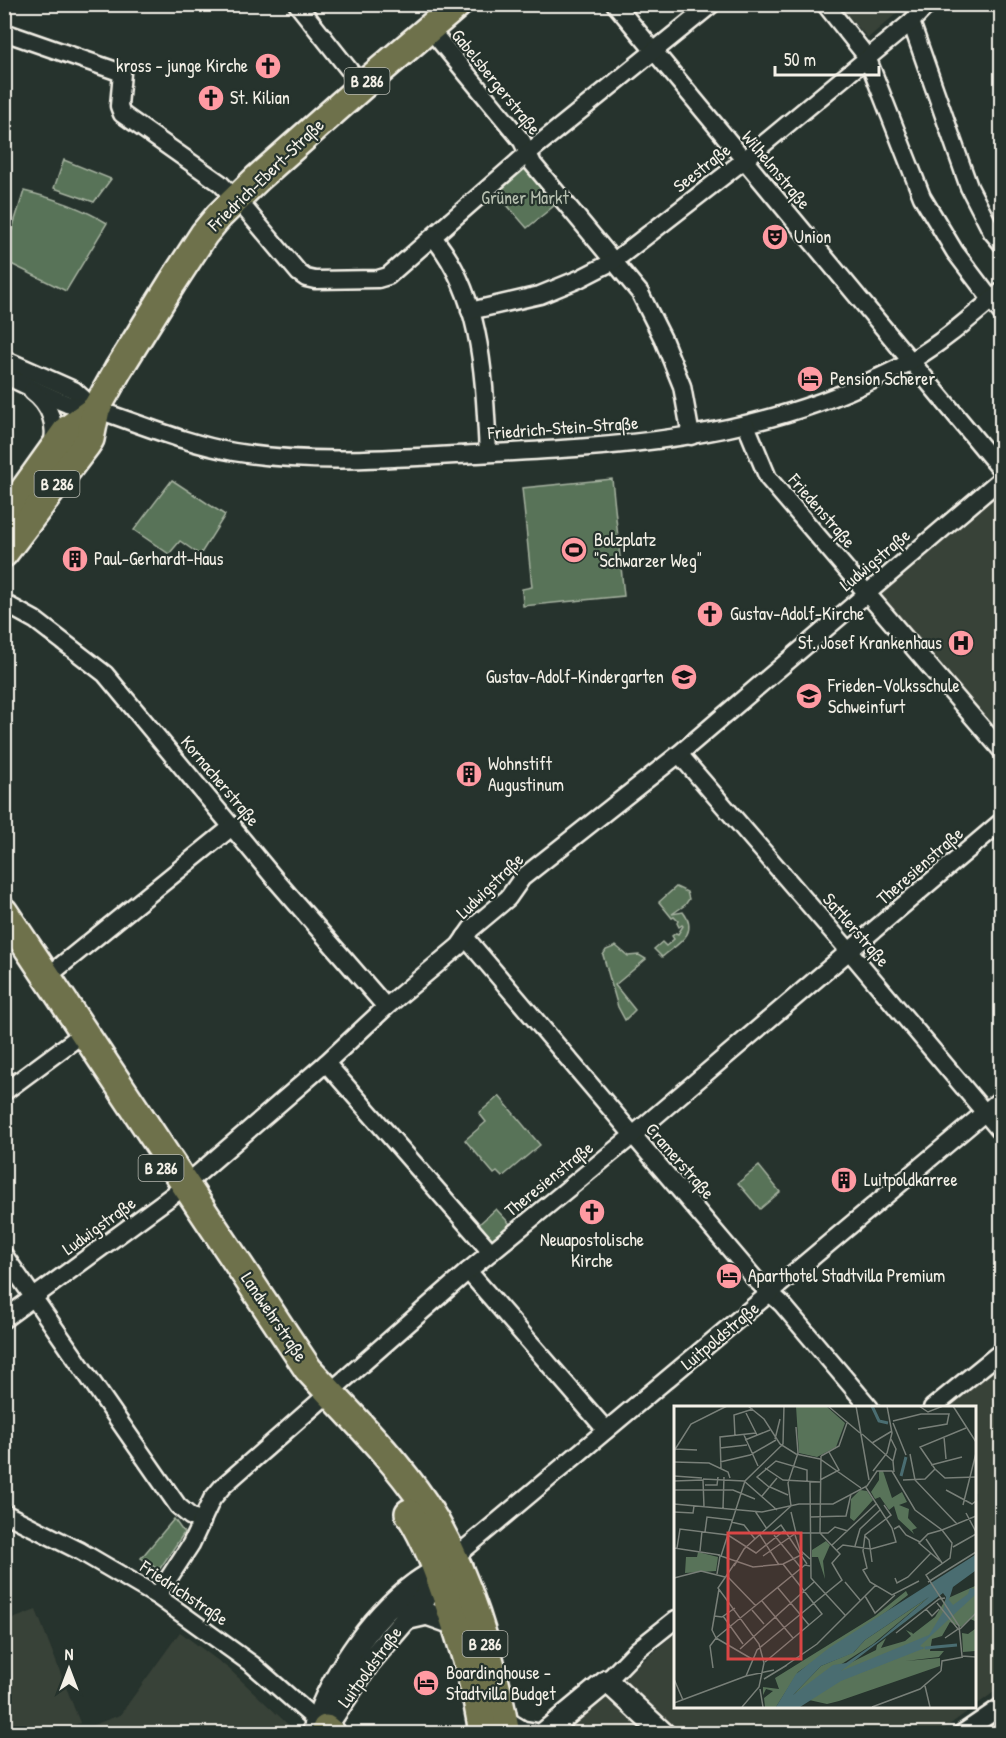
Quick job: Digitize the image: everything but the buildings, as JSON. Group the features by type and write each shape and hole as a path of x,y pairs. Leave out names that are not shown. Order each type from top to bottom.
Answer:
{"main road":[{"name":"Friedrich-Ebert-Straße","path":"96,410 118,370 204,234 236,198 458,4"},
{"name":"B 286","path":"4,518 71,426 96,410"},
{"name":"B 286","path":"4,553 90,439 96,410"},
{"name":"Landwehrstraße","path":"4,912 48,976 81,1035"},
{"name":"Landwehrstraße","path":"4,932 81,1035 181,1188 324,1397 446,1564 483,1639 490,1728"},
{"name":"Landwehrstraße","path":"446,1564 455,1624 490,1728"}],"street":[{"path":"297,4 362,86"},
{"name":"Wilhelmstraße","path":"615,4 1002,471"},
{"path":"4,32 122,73 119,106 122,114 220,183 236,198 299,273 306,278 315,280 378,279 388,276 528,153 712,4"},
{"path":"825,4 867,57 922,198 955,252 996,296 1002,314"},
{"name":"Seestraße","path":"470,311 540,295 614,261 743,161 911,22 928,4"},
{"path":"911,22 969,187 992,232 1002,244"},
{"name":"Gabelsbergerstraße","path":"429,28 522,141 533,164 640,293 663,339 682,386 691,436"},
{"path":"433,237 457,272 470,311 483,365 488,453"},
{"name":"Friedrich-Stein-Straße","path":"12,379 69,405 96,410 197,443 253,454 335,460 488,453 643,442 691,436 746,425 792,413 856,389 911,362 996,296"},
{"path":"4,359 74,390 96,410"},
{"path":"12,379 41,397 51,415 54,436 51,453"},
{"name":"Friedenstraße","path":"746,425 768,478 1002,751"},
{"name":"Ludwigstraße","path":"4,1319 181,1188 459,945 471,929 508,898 522,878 678,754 1002,478"},
{"name":"Kornacherstraße","path":"4,603 35,620 105,674 275,879 386,1007"},
{"name":"Sattlerstraße","path":"678,754 850,952 1002,1133"},
{"name":"Theresienstraße","path":"157,1596 191,1544 212,1499 222,1486 468,1271 632,1136 1002,821"},
{"path":"48,976 233,826"},
{"name":"Cramerstraße","path":"465,937 632,1136 756,1280 783,1304 868,1406"},
{"path":"4,1092 81,1035"},
{"path":"326,1063 491,1252"},
{"name":"Luitpoldstraße","path":"322,1730 333,1682 379,1619 414,1585 446,1564 1002,1098"},
{"path":"4,1255 178,1506 202,1522"},
{"path":"468,1271 606,1430"},
{"path":"934,1406 1002,1351"},
{"name":"Friedrichstraße","path":"4,1513 80,1551 157,1596 253,1665 322,1730"},
{"name":"Luitpoldstraße","path":"322,1730 369,1662 425,1597 446,1564"},
{"path":"405,1619 427,1614 455,1624"},
{"path":"490,1728 539,1733 607,1681 637,1650 674,1621"},
{"path":"607,1681 664,1734"},
{"path":"962,1734 1002,1706"}],"shaded area":[{"path":"838,5 890,5 897,13 868,38"},
{"name":"St. Josef Krankenhaus","path":"1001,484 1001,742 878,591"},
{"path":"1001,1363 1001,1687 976,1705 976,1406 949,1406"},
{"path":"36,1610 80,1723 52,1733 5,1733 5,1622"},
{"path":"180,1632 229,1669 297,1733 72,1733 120,1715"},
{"path":"674,1635 674,1708 972,1708 938,1733 556,1734"}],"green space":[{"path":"64,160 111,179 94,202 54,188"},
{"name":"Grüner Markt","path":"523,167 555,205 527,228 494,190"},
{"path":"24,191 67,204 107,223 66,291 5,261 5,252"},
{"name":"Bolzplatz \"Schwarzer Weg\"","path":"612,479 624,596 523,606 522,589 532,587 522,488"},
{"path":"172,480 225,515 200,555 180,541 169,554 134,530"},
{"path":"676,887 687,892 689,899 685,905 672,914 683,912 688,920 688,932 680,943 662,957 654,949 662,942 666,946 674,939 672,936 678,934 683,926 679,927 678,921 672,918 659,902"},
{"path":"616,946 628,956 639,955 646,959 615,985 635,1010 625,1020 618,1007 603,955 606,950"},
{"path":"499,1096 540,1145 502,1177 497,1172 494,1174 465,1140 486,1122 479,1113"},
{"path":"759,1166 780,1192 760,1209 738,1183"},
{"path":"496,1209 511,1225 492,1239 478,1225"},
{"path":"174,1519 184,1533 159,1570 141,1558"}],"place":[{"name":"kross - junge Kirche","path":"268,66"},
{"name":"St. Kilian","path":"211,98"},
{"name":"Union","path":"775,237"},
{"name":"Pension Scherer","path":"810,379"},
{"name":"Bolzplatz \"Schwarzer Weg\"","path":"574,550"},
{"name":"Paul-Gerhardt-Haus","path":"75,559"},
{"name":"Gustav-Adolf-Kirche","path":"710,614"},
{"name":"St. Josef Krankenhaus","path":"961,643"},
{"name":"Gustav-Adolf-Kindergarten","path":"684,677"},
{"name":"Frieden-Volksschule Schweinfurt","path":"809,696"},
{"name":"Wohnstift Augustinum","path":"469,774"},
{"name":"Luitpoldkarree","path":"844,1180"},
{"name":"Neuapostolische Kirche","path":"592,1212"},
{"name":"Aparthotel Stadtvilla Premium","path":"729,1276"},
{"name":"Boardinghouse - Stadtvilla Budget","path":"426,1683"}]}
